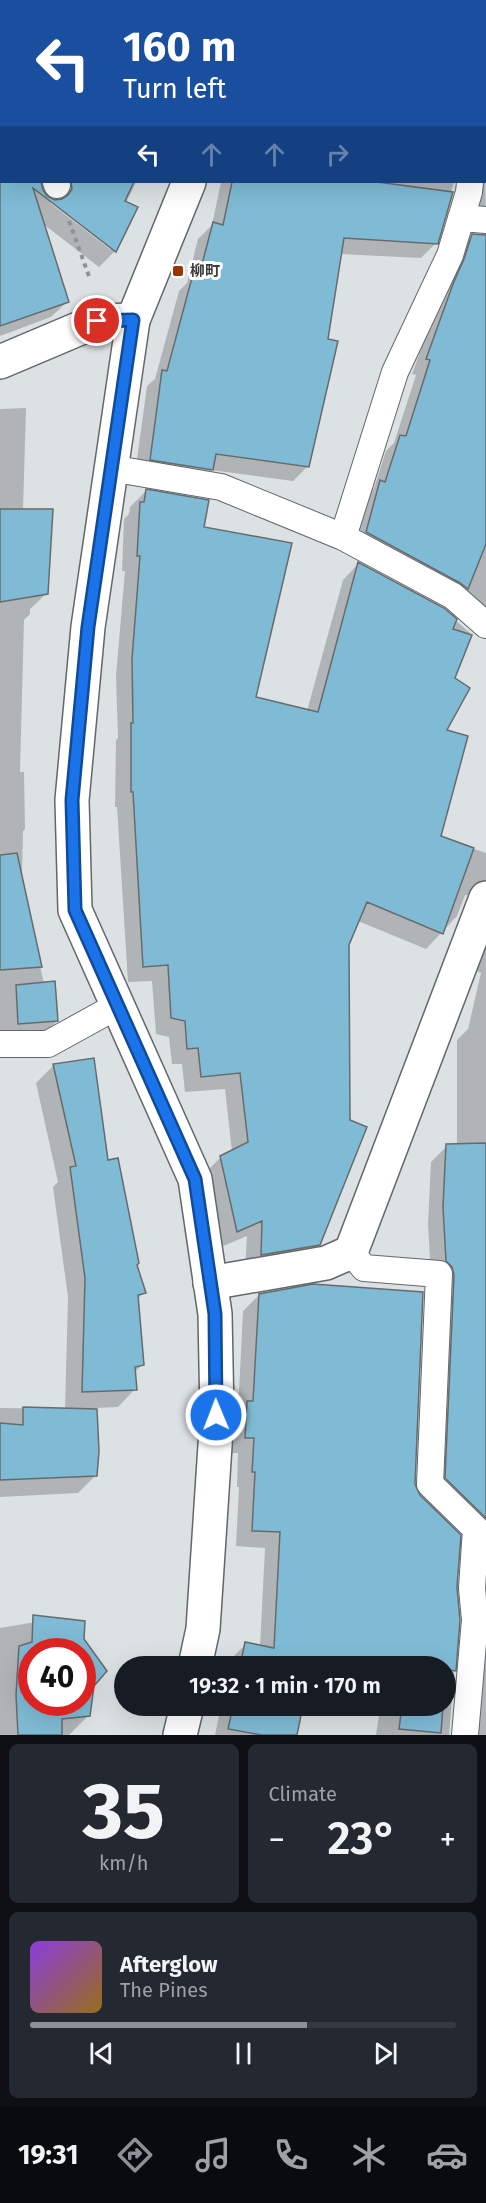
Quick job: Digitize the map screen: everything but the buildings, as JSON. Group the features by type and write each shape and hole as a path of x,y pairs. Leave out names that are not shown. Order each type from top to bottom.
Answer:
{"street":[{"path":"189,183 133,320 88,627 72,800 75,910 195,1179 215,1314 216,1415 203,1629 197,1656"},
{"path":"0,362 97,321 133,320"},
{"path":"210,1283 326,1263 351,1252 486,898"},
{"path":"180,1735 185,1716"}],"lane":[{"path":"343,537 395,372 450,255 474,219 469,192 470,183"},
{"path":"110,468 221,487 343,537 453,596 485,620"},
{"path":"0,1044 48,1044 117,1006"},
{"path":"351,1252 364,1268 439,1274 429,1484 476,1529 472,1588 475,1620 465,1735"}],"path":[{"path":"57,183 93,287"}],"place":[{"name":"柳町","path":"178,271"}],"route":[{"path":"97,321 133,320 88,627 72,800 75,910 195,1179 215,1314 216,1415"}]}
